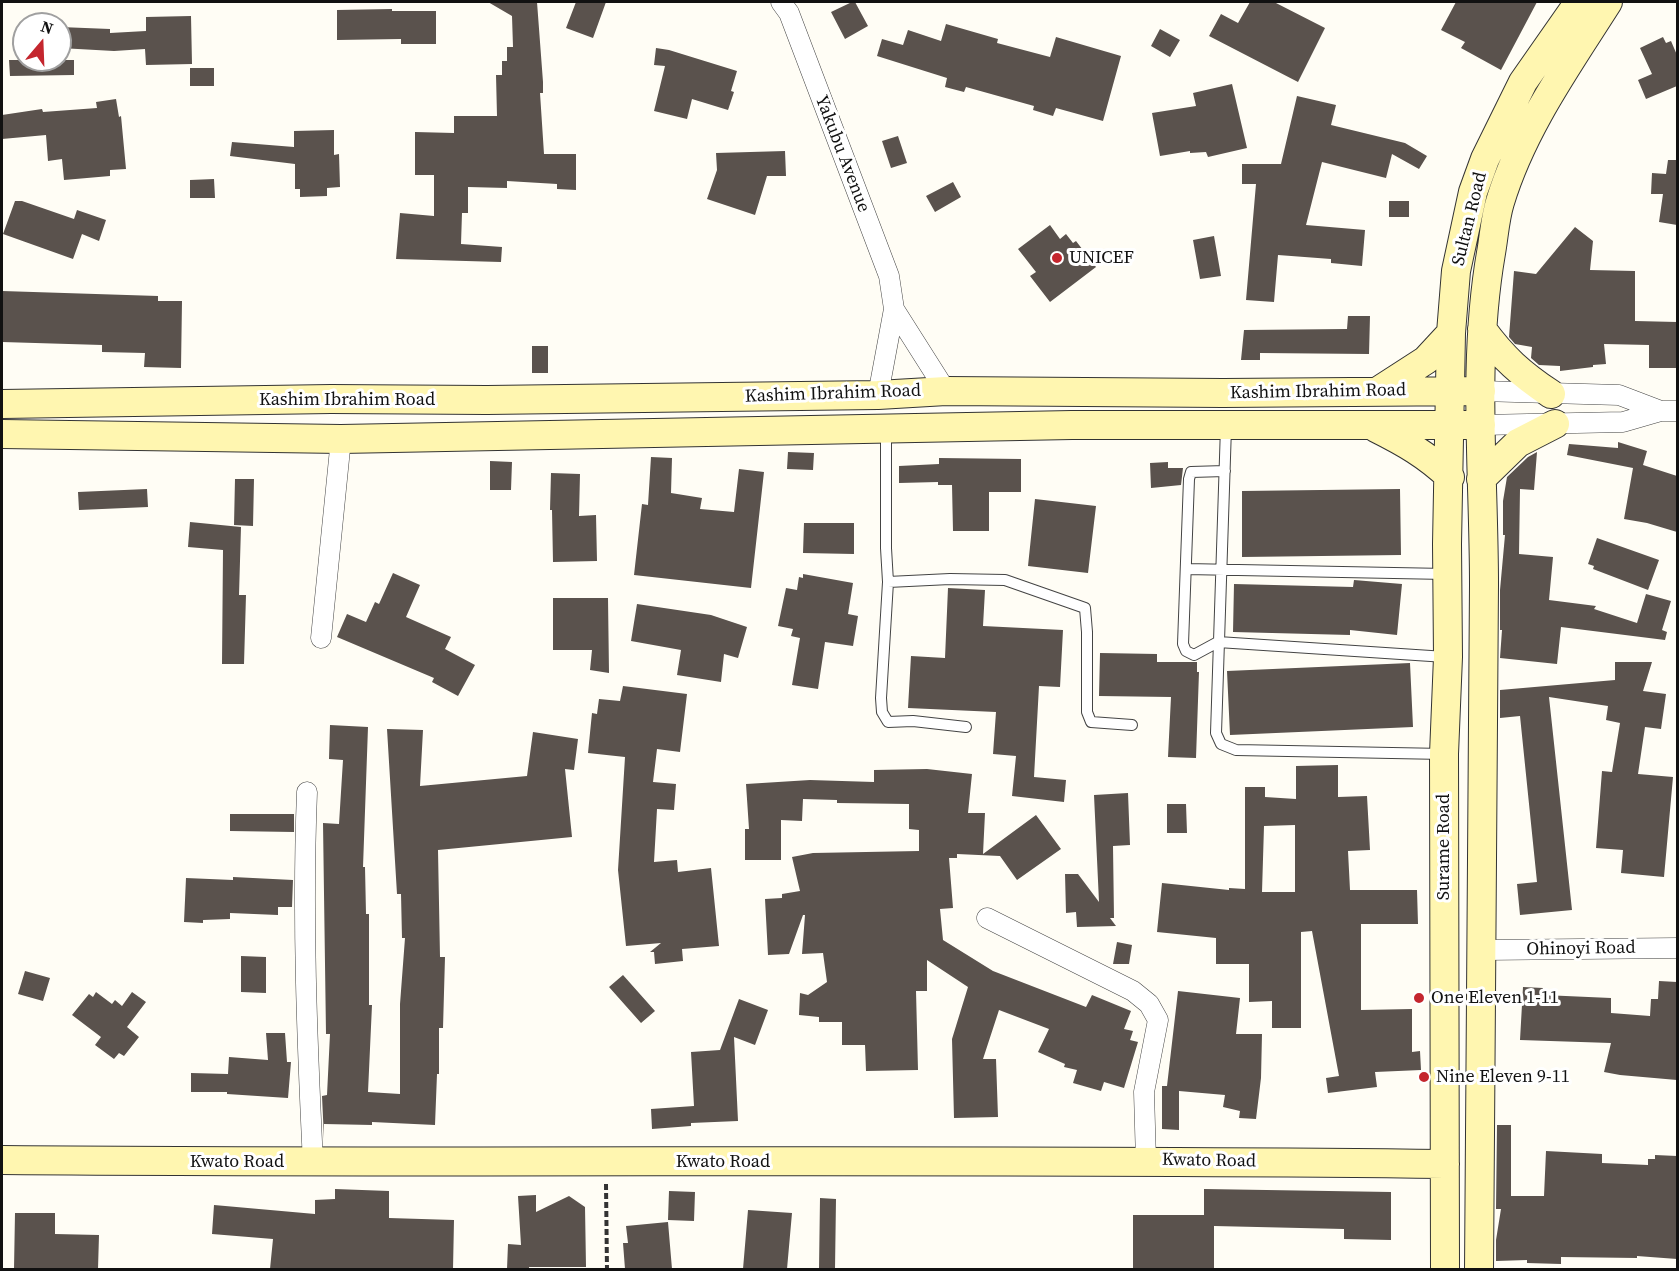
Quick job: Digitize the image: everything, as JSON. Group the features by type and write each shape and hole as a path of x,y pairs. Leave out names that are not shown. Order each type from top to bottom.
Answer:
{"street":[{"name":"Yakubu Avenue","path":"781,2 789,13 889,276 894,309 878,395"},
{"name":"Sultan Road","path":"1451,425 1451,333 1456,271 1473,192 1485,159 1523,82 1579,2"},
{"name":"Sultan Road","path":"1481,425 1482,329 1487,274 1499,205 1512,166 1546,101 1608,2"},
{"name":"Yakubu Avenue","path":"894,309 946,391"},
{"path":"1482,329 1503,357 1528,380 1551,394"},
{"path":"1378,391 1426,360 1451,333"},
{"name":"Kashim Ibrahim Road","path":"2,404 878,395 946,391 1223,393 1452,390 1619,395 1669,411"},
{"path":"487,400 489,437"},
{"name":"Kashim Ibrahim Road","path":"2,434 341,439 1072,425 1556,424 1623,422 1669,411"},
{"path":"1481,479 1518,443 1556,424"},
{"path":"1369,425 1414,447 1433,460 1450,477"},
{"name":"Surame Road","path":"1445,1269 1444,754 1448,657 1451,425"},
{"path":"1479,1269 1484,950 1482,853 1484,584 1481,425"},
{"path":"321,638 341,439"},
{"path":"307,792 306,1005 313,1163"},
{"path":"987,918 1133,991 1149,1004 1158,1020 1144,1092 1146,1161"},
{"name":"Ohinoyi Road","path":"1484,950 1677,948"},
{"name":"Kwato Road","path":"2,1160 313,1163 1146,1161 1445,1164"}],"lane":[{"path":"1226,426 1216,733 1221,744 1236,750 1444,754"},
{"path":"886,430 888,582 882,665 882,712 888,722 912,721 966,727"},
{"path":"1226,471 1191,472 1189,479 1183,645 1186,651 1194,655 1218,642 1448,657"},
{"path":"1185,569 1448,574"},
{"path":"888,582 950,579 1005,580 1085,608 1088,632 1087,712 1091,722 1132,725"}],"path":[{"path":"606,1162 607,1269"}],"building":[{"path":"488,2 537,2 543,82 543,93 540,93 544,154 576,154 576,190 557,189 557,184 507,181 507,188 468,187 468,213 462,213 461,244 502,247 501,262 396,259 400,213 434,216 434,175 415,175 415,132 454,133 454,116 497,116 496,75 502,75 502,61 507,61 507,47 513,47 512,16"},
{"path":"576,2 606,2 593,38 566,28"},
{"path":"855,2 868,26 845,39 831,12"},
{"path":"1250,2 1274,2 1325,28 1298,82 1209,36 1221,14 1238,23"},
{"path":"1456,2 1537,2 1501,70 1461,48 1465,42 1441,30"},
{"path":"392,9 392,11 436,11 436,44 401,44 401,39 337,40 337,10"},
{"path":"191,16 192,64 146,65 145,49 114,51 72,49 72,27 110,29 110,33 146,31 146,17"},
{"path":"946,24 998,39 997,43 1050,57 1056,37 1121,56 1103,121 1056,108 1053,116 1033,110 1034,106 966,87 964,92 945,87 947,78 877,56 882,39 903,45 908,30 941,41"},
{"path":"1160,29 1180,40 1170,57 1151,46"},
{"path":"1663,37 1666,43 1671,41 1677,55 1677,86 1646,99 1638,80 1652,74 1640,48"},
{"path":"656,48 737,71 728,110 692,99 687,119 654,111 665,66 654,65"},
{"path":"9,60 12,60 12,72 72,72 72,60 74,60 74,75 10,76"},
{"path":"190,68 214,68 214,86 190,86"},
{"path":"1232,84 1247,148 1208,157 1206,152 1190,153 1190,151 1160,156 1152,113 1196,106 1193,93"},
{"path":"1297,96 1336,105 1331,125 1405,143 1427,156 1419,169 1392,154 1386,178 1322,162 1306,225 1365,230 1362,266 1331,263 1331,259 1278,255 1274,302 1246,300 1256,184 1242,184 1242,164 1281,164"},
{"path":"116,99 119,117 121,116 126,169 110,170 110,176 64,180 62,159 48,161 46,135 2,139 2,115 42,109 43,112 97,108 96,102"},
{"path":"334,130 334,155 339,154 340,187 327,188 327,196 300,197 300,189 295,189 295,164 230,156 232,142 294,147 294,131"},
{"path":"898,136 907,163 891,168 882,141"},
{"path":"785,151 786,176 767,176 755,215 707,199 717,170 716,153"},
{"path":"1668,160 1677,160 1677,225 1659,222 1663,194 1651,194 1652,173 1666,174"},
{"path":"214,179 215,198 190,198 190,180"},
{"path":"953,182 961,197 935,212 926,196"},
{"path":"15,201 22,201 74,219 77,210 106,220 99,241 82,234 73,259 3,234"},
{"path":"1389,201 1409,201 1409,217 1389,217"},
{"name":"UNICEF","path":"1050,225 1060,239 1066,234 1073,243 1076,241 1096,267 1050,302 1030,276 1036,272 1018,249"},
{"path":"1575,227 1593,241 1590,270 1635,271 1635,321 1677,322 1677,368 1649,368 1649,345 1604,344 1606,364 1560,371 1560,366 1539,365 1531,358 1532,347 1515,344 1509,337 1514,271 1536,274"},
{"path":"1214,236 1221,276 1200,279 1193,240"},
{"path":"2,291 158,296 158,301 182,301 181,368 144,367 145,353 102,352 102,345 2,342"},
{"path":"1348,316 1370,316 1369,354 1260,353 1260,360 1241,360 1244,330 1347,329"},
{"path":"532,346 548,346 548,373 532,373"},
{"path":"1618,442 1647,451 1643,465 1677,476 1677,532 1624,519 1633,468 1567,455 1569,444 1618,448"},
{"path":"788,452 814,453 813,470 787,469"},
{"path":"1537,452 1534,490 1520,489 1519,554 1553,557 1549,600 1596,606 1594,609 1637,623 1646,594 1671,601 1662,630 1667,632 1665,640 1561,627 1557,664 1500,658 1502,630 1500,630 1500,590 1505,535 1503,535 1503,501 1507,477 1528,457"},
{"path":"651,457 672,458 671,493 702,498 700,509 734,512 739,469 764,472 751,588 634,575 642,504 648,505"},
{"path":"939,458 1021,459 1021,492 989,492 989,531 953,531 952,485 938,485 938,482 899,483 899,466 939,464"},
{"path":"490,461 512,462 511,490 490,490"},
{"path":"1168,462 1168,468 1183,468 1181,485 1151,488 1150,463"},
{"path":"551,473 580,474 579,516 596,515 597,561 553,562 552,510 550,510"},
{"path":"235,479 254,479 253,526 234,525"},
{"path":"147,489 148,507 79,510 78,492"},
{"path":"1400,489 1401,555 1242,557 1242,491"},
{"path":"1035,499 1096,506 1088,573 1028,566"},
{"path":"190,522 241,527 239,595 246,595 244,664 222,664 223,550 188,547"},
{"path":"804,523 854,523 854,554 803,553"},
{"path":"1597,538 1659,560 1648,590 1593,569 1594,566 1588,564"},
{"path":"393,573 420,585 406,617 451,637 445,649 475,665 458,696 432,682 434,678 337,637 347,614 366,622 375,602 379,604"},
{"path":"803,574 853,583 848,614 858,616 853,646 825,642 818,689 792,685 800,638 791,636 793,629 778,626 786,588 797,590 799,577 803,578"},
{"path":"1354,580 1402,584 1397,635 1350,630 1350,635 1233,632 1234,584 1353,587"},
{"path":"948,588 985,590 983,626 1063,630 1060,687 1039,686 1034,777 1066,780 1064,802 1012,796 1016,756 993,754 996,712 908,708 911,656 945,658"},
{"path":"553,598 608,598 609,673 590,670 592,650 553,650"},
{"path":"637,604 711,615 747,627 738,658 724,654 721,682 677,675 681,650 631,641"},
{"path":"1100,653 1157,654 1157,662 1197,662 1197,672 1199,672 1196,758 1168,757 1171,697 1099,696"},
{"path":"1615,662 1652,662 1643,691 1666,694 1661,729 1645,727 1638,774 1673,777 1664,877 1621,873 1623,850 1596,848 1602,771 1612,772 1620,723 1606,720 1608,706 1549,697 1572,910 1520,915 1517,884 1537,882 1520,716 1500,718 1500,690 1615,680"},
{"path":"1410,663 1413,727 1230,735 1227,671"},
{"path":"623,686 687,694 680,752 657,749 653,782 676,784 674,810 657,809 654,862 677,860 678,872 711,868 719,946 682,949 683,961 655,964 654,952 650,952 661,943 626,946 618,870 625,757 588,753 592,713 597,714 599,699 620,701"},
{"path":"330,725 368,727 363,867 365,867 366,914 369,914 369,1005 372,1005 368,1092 400,1094 400,1004 405,938 402,938 401,894 397,894 387,729 423,730 420,786 527,776 533,732 578,739 574,770 565,769 572,837 438,850 440,957 445,957 443,1028 439,1028 439,1074 437,1074 435,1125 372,1122 372,1125 324,1124 324,1139 322,1096 327,1095 330,1034 326,1034 323,823 339,824 343,760 329,759"},
{"path":"1338,765 1338,797 1367,796 1370,850 1348,851 1350,890 1417,890 1418,924 1361,924 1361,1010 1412,1009 1412,1052 1420,1051 1421,1070 1375,1072 1377,1087 1328,1093 1326,1078 1339,1076 1312,931 1301,932 1301,1028 1272,1028 1272,1001 1249,1002 1249,964 1216,964 1216,938 1157,932 1162,883 1229,890 1229,888 1245,889 1245,787 1265,787 1265,797 1296,799 1296,766","holes":["1295,825 1295,892 1262,892 1264,826"]},
{"path":"927,769 972,774 968,813 985,813 983,854 1036,815 1061,849 1017,880 1000,856 957,854 957,858 949,858 953,908 940,909 943,940 993,971 1086,1007 1092,995 1131,1011 1124,1029 1133,1031 1130,1040 1138,1042 1124,1088 1104,1082 1101,1091 1073,1083 1077,1070 1064,1067 1065,1064 1038,1052 1049,1029 999,1010 983,1059 996,1059 998,1117 954,1118 952,1039 968,987 927,960 927,991 916,991 918,1070 866,1071 865,1045 842,1045 842,1022 819,1022 819,1017 799,1015 800,993 808,995 827,982 823,953 802,954 805,915 803,915 789,954 768,955 765,899 782,898 782,894 800,891 792,857 813,853 919,851 919,830 909,829 909,804 837,803 837,800 803,799 802,821 781,820 781,860 745,860 745,829 749,829 746,784 810,780 874,782 874,770"},
{"path":"1128,793 1130,845 1113,846 1114,918 1110,918 1116,926 1077,927 1076,912 1066,913 1065,874 1078,874 1099,902 1094,795"},
{"path":"1167,804 1186,804 1187,833 1167,833"},
{"path":"230,814 294,814 294,832 230,831"},
{"path":"233,877 293,880 292,907 278,907 278,915 230,913 230,919 203,920 203,923 184,922 186,878 233,880"},
{"path":"1117,942 1132,945 1129,964 1113,964"},
{"path":"241,956 266,957 266,993 241,992"},
{"path":"25,971 50,978 43,1001 18,994"},
{"path":"623,975 655,1011 641,1023 609,987"},
{"path":"1659,981 1677,982 1677,1080 1604,1072 1611,1043 1520,1040 1523,987 1543,988 1543,995 1611,998 1611,1013 1650,1016 1651,999 1658,999"},
{"path":"1178,991 1240,998 1236,1034 1262,1034 1261,1078 1256,1119 1239,1118 1240,1111 1223,1107 1225,1095 1179,1091 1179,1130 1162,1129 1162,1086 1167,1086"},
{"path":"96,992 112,1004 115,1000 122,1006 132,992 146,1002 127,1027 139,1037 124,1056 119,1053 114,1059 95,1045 101,1037 72,1015 89,994 93,997"},
{"path":"739,999 768,1010 755,1045 734,1037 738,1121 691,1123 691,1126 652,1129 651,1109 694,1106 691,1052 720,1050"},
{"path":"266,1033 285,1033 287,1062 291,1062 288,1098 227,1094 227,1092 191,1092 191,1073 228,1074 229,1057 268,1060"},
{"path":"1497,1125 1511,1125 1511,1196 1544,1196 1546,1151 1602,1154 1602,1163 1648,1165 1648,1159 1655,1159 1655,1155 1677,1156 1677,1259 1637,1256 1637,1258 1561,1257 1561,1264 1527,1263 1527,1260 1496,1261 1496,1240 1501,1209 1496,1209"},
{"path":"335,1189 389,1191 389,1218 454,1220 453,1269 270,1269 273,1239 212,1234 214,1205 315,1214 315,1200 335,1199"},
{"path":"1204,1189 1391,1192 1391,1240 1344,1239 1344,1229 1214,1226 1214,1269 1133,1269 1133,1215 1204,1215"},
{"path":"669,1191 695,1192 694,1221 668,1220"},
{"path":"536,1195 536,1212 569,1196 585,1207 586,1267 507,1269 508,1244 521,1245 518,1196"},
{"path":"820,1198 836,1199 835,1269 819,1269"},
{"path":"748,1210 792,1213 787,1269 743,1269"},
{"path":"15,1213 55,1213 55,1234 99,1235 98,1269 14,1269"},
{"path":"668,1222 672,1269 625,1269 623,1243 628,1243 626,1226"}],"place":[{"name":"UNICEF","path":"1057,258"},
{"name":"One Eleven 1-11","path":"1419,998"},
{"name":"Nine Eleven 9-11","path":"1424,1077"}]}
